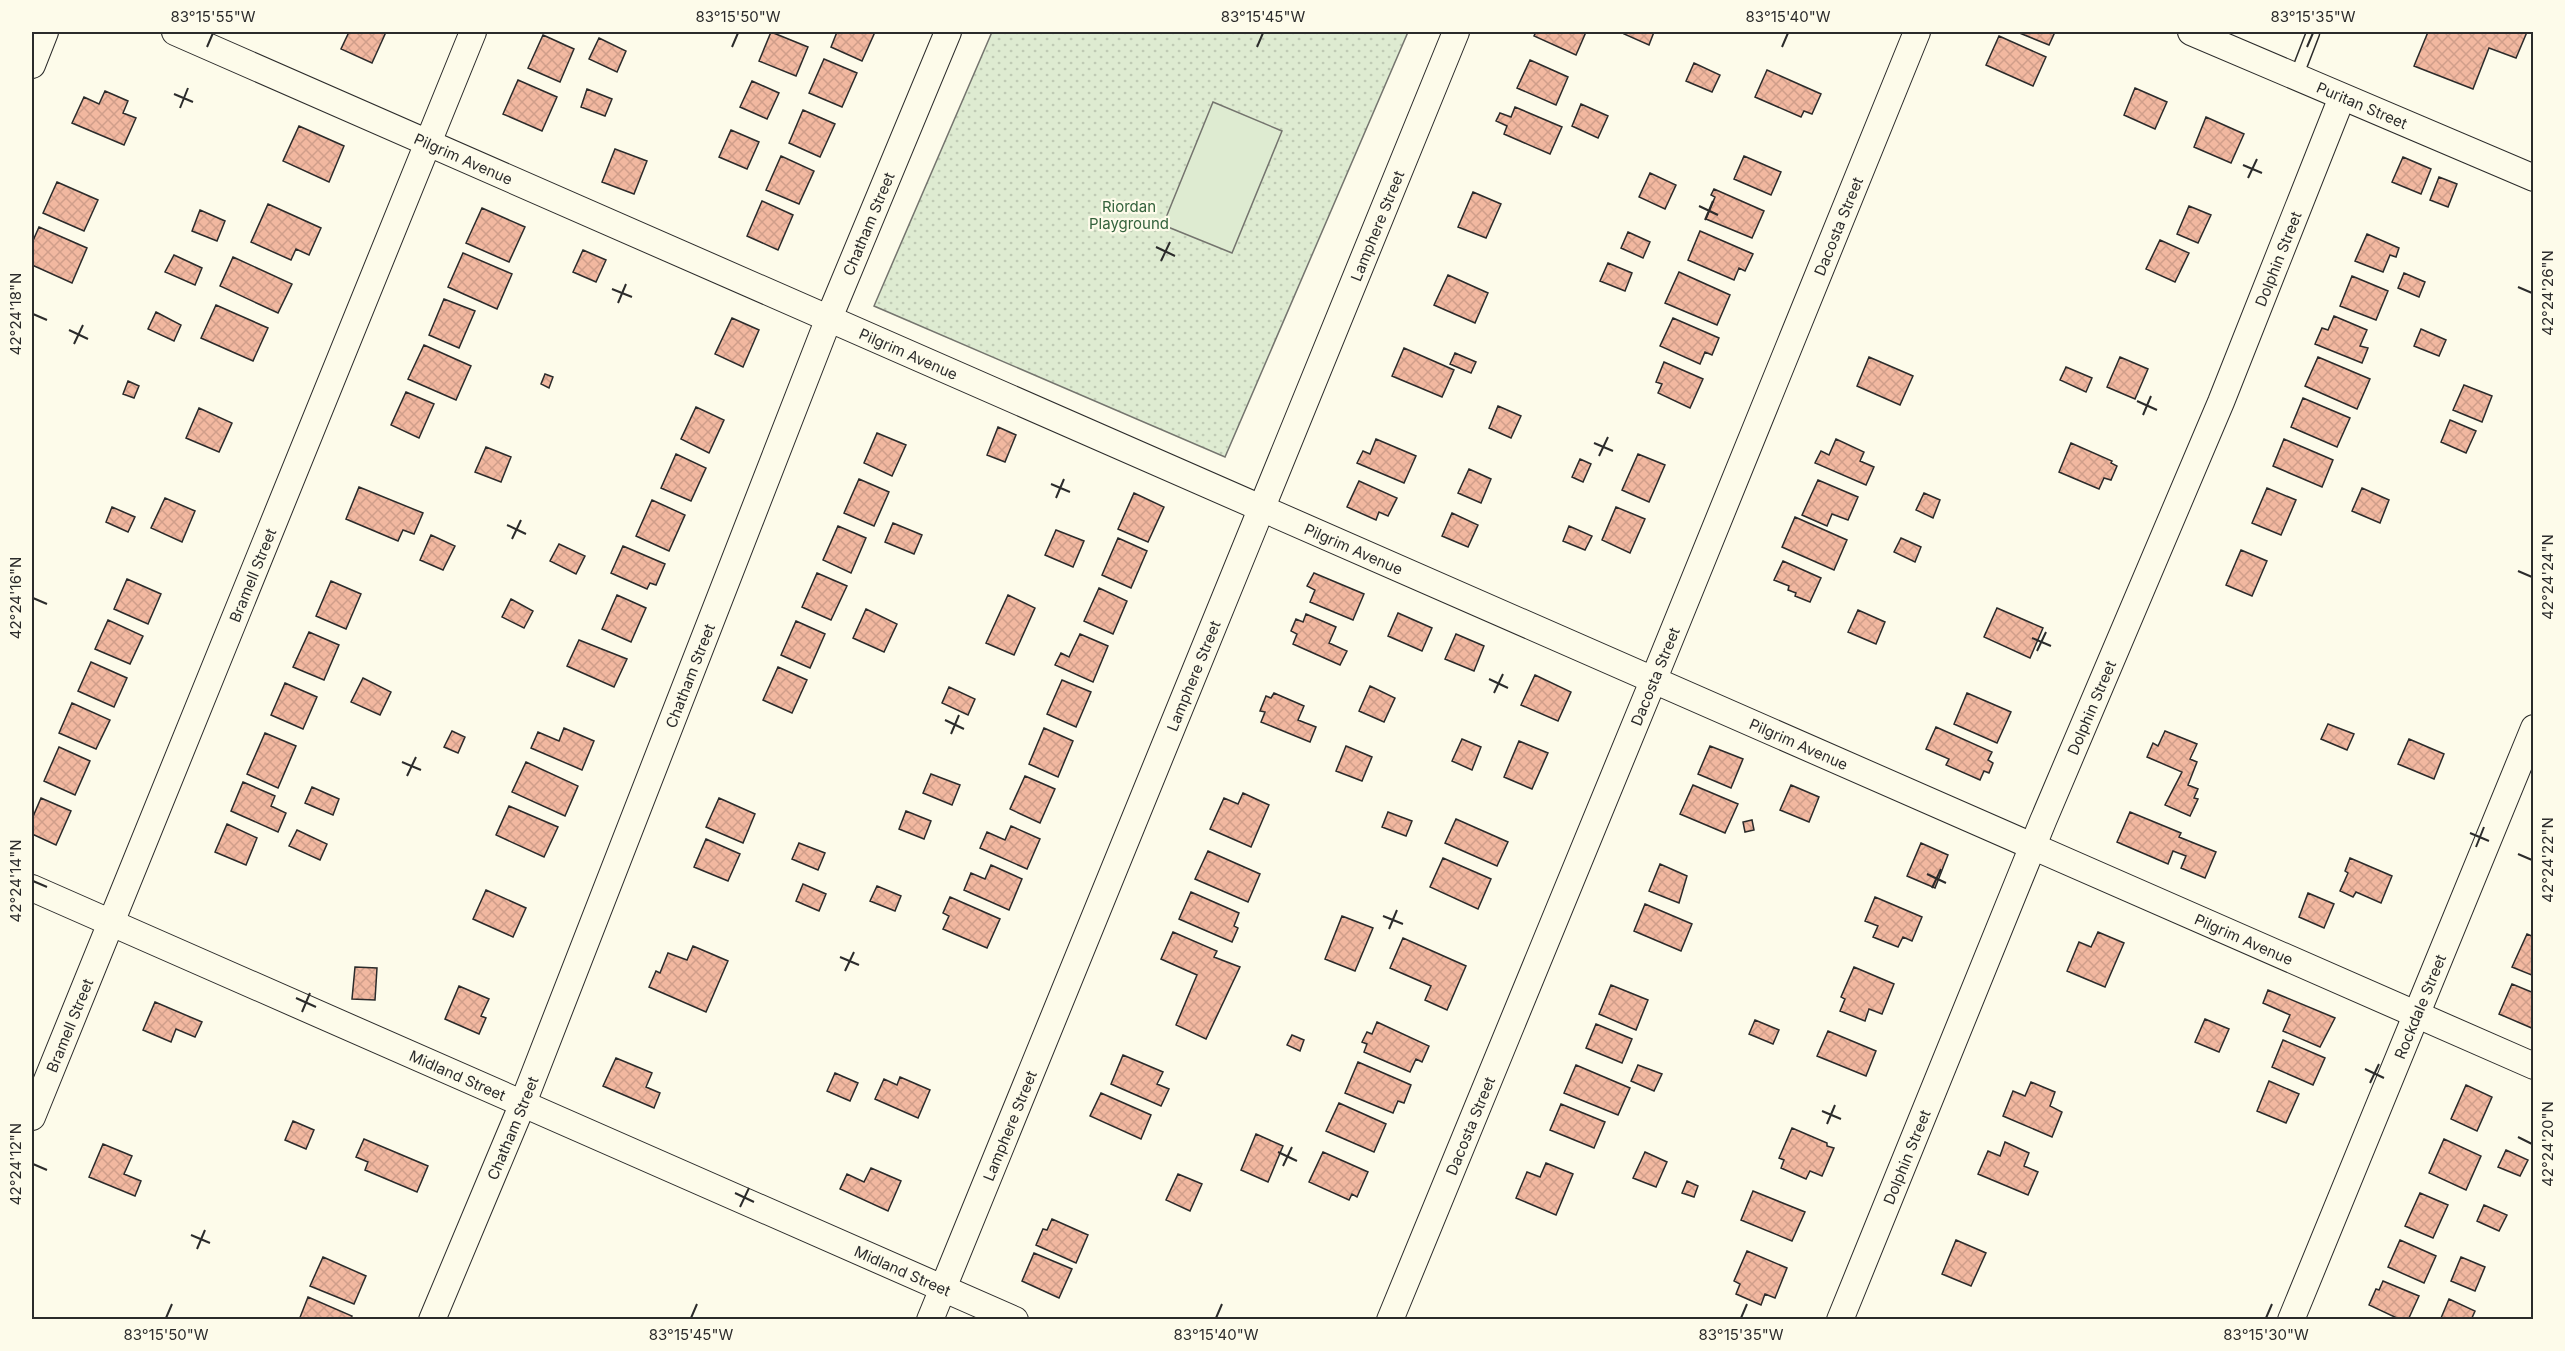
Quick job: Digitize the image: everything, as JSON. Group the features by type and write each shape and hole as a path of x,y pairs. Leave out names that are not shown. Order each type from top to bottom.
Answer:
{"street":[{"path":"32,65 45,32"},
{"name":"Pilgrim Avenue","path":"175,32 2534,1066"},
{"name":"Bramell Street","path":"32,1117 473,32"},
{"name":"Chatham Street","path":"432,1320 523,1103 830,318 948,32"},
{"name":"Lamphere Street","path":"930,1320 1456,32"},
{"name":"Dacosta Street","path":"1390,1320 1917,32"},
{"name":"Puritan Street","path":"2191,32 2534,178"},
{"name":"Dolphin Street","path":"1840,1320 2033,847 2221,402 2342,97"},
{"name":"Rockdale Street","path":"2291,1320 2534,728"},
{"name":"Midland Street","path":"32,888 1015,1320"}],"lane":[{"path":"2296,77 2313,33"}],"green space":[{"name":"Riordan Playground","path":"992,32 1408,32 1225,457 874,306"},
{"path":"1213,102 1282,131 1232,253 1163,225"}],"building":[{"path":"349,32 386,32 372,63 341,49"},
{"path":"771,32 808,47 796,76 759,61"},
{"path":"837,32 875,32 862,61 831,47"},
{"path":"1536,32 1586,32 1576,55 1534,36"},
{"path":"1625,32 1654,32 1649,45 1624,34"},
{"path":"2017,32 2055,32 2049,45"},
{"path":"2428,32 2527,32 2516,58 2489,48 2473,89 2414,66"},
{"path":"543,35 574,49 560,82 528,68"},
{"path":"1999,36 2046,57 2033,86 1986,65"},
{"path":"599,38 626,51 617,72 589,59"},
{"path":"824,59 857,73 842,107 809,93"},
{"path":"1530,60 1568,77 1556,105 1517,88"},
{"path":"1694,63 1720,75 1712,92 1686,81"},
{"path":"1767,70 1821,94 1812,114 1804,111 1801,117 1755,97"},
{"path":"518,80 557,97 542,131 503,114"},
{"path":"752,81 779,93 767,119 740,107"},
{"path":"2135,88 2167,102 2155,129 2124,115"},
{"path":"587,89 612,99 605,116 581,107"},
{"path":"105,91 128,101 123,113 136,118 124,145 72,123 84,97 99,104"},
{"path":"1581,104 1608,116 1598,138 1572,126"},
{"path":"1515,107 1562,127 1550,154 1504,134 1507,126 1496,121 1500,113 1511,117"},
{"path":"803,110 835,124 820,157 789,143"},
{"path":"2206,117 2244,134 2231,163 2194,147"},
{"path":"299,126 344,146 329,182 283,161"},
{"path":"731,130 759,142 747,169 719,157"},
{"path":"615,149 647,161 634,194 602,182"},
{"path":"781,156 814,171 799,204 766,190"},
{"path":"1744,156 1781,172 1771,195 1734,179"},
{"path":"2403,157 2431,169 2421,194 2392,182"},
{"path":"1650,173 1676,185 1665,209 1639,197"},
{"path":"2439,177 2457,184 2448,207 2430,200"},
{"path":"57,182 98,200 84,231 43,213"},
{"path":"1714,189 1764,211 1752,238 1706,219 1715,197 1711,195"},
{"path":"1473,192 1501,204 1486,238 1458,227"},
{"path":"762,201 793,215 778,250 747,236"},
{"path":"268,204 321,228 309,255 296,249 291,260 251,242"},
{"path":"2189,206 2211,215 2198,243 2177,234"},
{"path":"482,208 525,227 509,262 466,243"},
{"path":"200,210 225,221 217,241 192,231"},
{"path":"39,227 87,248 72,283 32,265 32,243"},
{"path":"1700,231 1753,254 1745,271 1739,268 1734,280 1688,260"},
{"path":"1628,232 1650,242 1643,258 1621,248"},
{"path":"2367,234 2399,248 2396,257 2390,255 2383,272 2355,261"},
{"path":"2160,240 2189,253 2175,282 2146,269"},
{"path":"583,250 606,260 596,282 573,272"},
{"path":"463,253 512,274 497,309 448,287"},
{"path":"174,255 202,268 195,285 165,272"},
{"path":"233,257 292,284 278,313 220,286"},
{"path":"1608,263 1632,273 1625,291 1600,281"},
{"path":"1679,272 1730,295 1717,325 1665,303"},
{"path":"2404,273 2425,282 2419,297 2398,288"},
{"path":"1448,275 1488,293 1475,323 1434,305"},
{"path":"2352,276 2388,291 2376,320 2340,306"},
{"path":"444,299 475,311 459,348 429,335"},
{"path":"216,305 268,328 253,361 201,338"},
{"path":"156,312 181,325 174,341 148,329"},
{"path":"2334,316 2367,330 2360,346 2368,348 2362,363 2315,344 2322,328 2328,330"},
{"path":"732,318 759,330 743,367 715,354"},
{"path":"1673,318 1719,338 1712,355 1705,352 1700,364 1660,346"},
{"path":"2421,329 2446,340 2439,356 2414,346"},
{"path":"424,345 471,366 456,400 408,379"},
{"path":"1404,348 1454,370 1442,397 1392,376"},
{"path":"1455,353 1476,362 1471,373 1450,364"},
{"path":"1869,357 1913,376 1900,405 1857,386"},
{"path":"2120,357 2148,369 2135,399 2107,387"},
{"path":"2318,357 2370,379 2357,409 2305,386"},
{"path":"1664,362 1703,379 1690,408 1658,393 1662,384 1656,382"},
{"path":"2066,367 2092,378 2086,392 2060,380"},
{"path":"545,374 553,377 549,388 541,384"},
{"path":"128,381 139,386 134,398 123,394"},
{"path":"2464,385 2492,396 2482,422 2453,410"},
{"path":"406,392 434,404 419,438 391,425"},
{"path":"2303,398 2350,418 2337,447 2291,427"},
{"path":"1498,406 1521,416 1511,438 1489,428"},
{"path":"696,407 724,420 709,453 681,439"},
{"path":"199,408 232,423 219,452 186,438"},
{"path":"2450,420 2476,431 2466,453 2441,442"},
{"path":"998,427 1016,435 1005,462 987,455"},
{"path":"877,433 906,445 892,476 864,463"},
{"path":"1376,439 1416,456 1404,483 1357,463 1363,451 1370,454"},
{"path":"1836,439 1864,452 1860,461 1874,467 1866,485 1815,463 1821,451 1829,455"},
{"path":"2284,439 2333,460 2322,487 2273,466"},
{"path":"2071,443 2112,461 2111,463 2117,466 2111,480 2104,478 2099,489 2059,472"},
{"path":"486,447 511,457 501,482 475,472"},
{"path":"676,454 706,468 691,501 661,488"},
{"path":"1638,454 1665,465 1649,502 1622,490"},
{"path":"1580,459 1591,464 1583,482 1572,477"},
{"path":"1469,469 1491,479 1481,503 1458,493"},
{"path":"859,479 889,492 874,526 844,513"},
{"path":"1818,480 1858,497 1848,520 1832,514 1827,526 1802,515"},
{"path":"1359,481 1397,498 1388,516 1379,512 1376,520 1347,507"},
{"path":"359,487 423,513 414,534 403,530 398,541 346,519"},
{"path":"2267,488 2296,500 2281,535 2252,523"},
{"path":"2362,488 2389,500 2380,523 2352,511"},
{"path":"1134,493 1164,507 1148,542 1118,529"},
{"path":"1924,493 1940,500 1933,518 1916,510"},
{"path":"165,498 195,511 182,542 151,528"},
{"path":"652,500 685,515 669,551 636,536"},
{"path":"112,507 135,517 128,532 106,522"},
{"path":"1616,507 1645,519 1630,553 1602,540"},
{"path":"1452,513 1478,525 1468,547 1442,536"},
{"path":"1795,517 1847,540 1834,570 1782,547"},
{"path":"893,523 922,535 914,554 885,542"},
{"path":"838,526 866,538 851,573 823,560"},
{"path":"1569,526 1592,536 1585,550 1563,541"},
{"path":"1056,530 1084,541 1073,567 1045,555"},
{"path":"431,535 455,546 443,570 420,560"},
{"path":"1118,538 1147,551 1131,588 1102,575"},
{"path":"1901,538 1921,547 1915,562 1894,552"},
{"path":"559,544 585,556 576,574 550,561"},
{"path":"623,546 665,564 656,585 650,583 647,589 611,573"},
{"path":"2241,550 2267,561 2252,596 2226,585"},
{"path":"1783,561 1821,578 1810,602 1795,596 1796,593 1788,590 1789,586 1774,580"},
{"path":"817,573 847,586 831,620 802,607"},
{"path":"1314,573 1364,594 1353,620 1310,602 1315,590 1307,586"},
{"path":"127,579 161,594 148,624 114,609"},
{"path":"331,581 361,594 346,629 316,616"},
{"path":"1099,588 1127,601 1113,634 1084,621"},
{"path":"617,595 646,608 631,642 602,629"},
{"path":"1008,595 1035,608 1014,655 986,643"},
{"path":"511,599 533,611 524,628 502,617"},
{"path":"1997,608 2043,628 2030,658 1984,637"},
{"path":"866,609 897,624 884,652 853,638"},
{"path":"1858,610 1885,622 1876,644 1848,632"},
{"path":"1398,613 1432,628 1422,651 1388,636"},
{"path":"1306,614 1336,627 1329,643 1347,651 1340,665 1293,644 1297,634 1291,631 1296,619 1303,622"},
{"path":"108,620 143,636 130,664 95,649"},
{"path":"796,621 825,634 810,668 781,655"},
{"path":"309,632 339,645 324,680 293,667"},
{"path":"1080,634 1108,646 1093,682 1055,665 1061,653 1069,657"},
{"path":"1456,634 1484,646 1474,671 1445,659"},
{"path":"579,640 627,659 614,687 567,666"},
{"path":"91,662 127,678 114,707 78,691"},
{"path":"778,667 807,680 792,713 763,700"},
{"path":"1535,675 1571,692 1558,721 1521,705"},
{"path":"363,678 391,692 380,715 351,702"},
{"path":"1062,680 1091,692 1076,727 1047,714"},
{"path":"285,683 317,697 303,729 271,715"},
{"path":"1370,686 1395,698 1384,722 1359,711"},
{"path":"949,687 975,699 968,715 942,703"},
{"path":"1274,693 1304,706 1298,720 1316,727 1310,742 1261,722 1265,712 1260,711 1266,696 1271,698"},
{"path":"1967,693 2011,712 1997,743 1954,724"},
{"path":"72,703 110,720 96,749 59,733"},
{"path":"2328,724 2354,734 2347,750 2321,739"},
{"path":"1936,727 1992,752 1988,760 1993,763 1989,773 1984,771 1980,780 1946,765 1949,759 1926,749"},
{"path":"564,728 594,741 582,770 531,748 538,732 559,741"},
{"path":"1044,728 1073,741 1058,777 1029,764"},
{"path":"452,731 465,737 458,753 444,747"},
{"path":"2165,731 2197,744 2190,759 2197,762 2188,785 2198,789 2194,798 2198,799 2190,816 2165,805 2182,772 2147,757 2153,743 2158,746"},
{"path":"265,733 296,746 278,788 247,774"},
{"path":"1462,739 1481,747 1472,770 1452,761"},
{"path":"2409,739 2444,754 2434,779 2398,764"},
{"path":"1519,741 1548,753 1532,789 1504,777"},
{"path":"1346,746 1372,757 1362,781 1336,771"},
{"path":"1710,746 1743,759 1731,788 1698,774"},
{"path":"59,747 90,761 75,795 44,781"},
{"path":"526,762 578,786 565,816 512,792"},
{"path":"931,774 960,785 952,805 923,793"},
{"path":"1025,776 1055,789 1040,823 1010,809"},
{"path":"243,782 275,796 271,806 286,813 278,832 231,811"},
{"path":"1693,785 1738,804 1725,833 1680,814"},
{"path":"1791,785 1819,797 1809,822 1780,810"},
{"path":"312,787 339,799 333,815 305,803"},
{"path":"1243,793 1269,805 1251,847 1210,829 1224,798 1238,804"},
{"path":"41,798 71,811 56,845 32,834 32,819"},
{"path":"719,798 755,814 743,843 706,827"},
{"path":"509,806 558,827 544,857 496,835"},
{"path":"906,811 931,821 924,839 899,829"},
{"path":"1388,812 1412,821 1406,836 1382,827"},
{"path":"2130,812 2181,833 2179,837 2216,852 2205,878 2181,868 2186,856 2173,851 2168,864 2117,842"},
{"path":"1456,819 1508,842 1497,866 1445,843"},
{"path":"1752,820 1754,830 1745,832 1743,822"},
{"path":"227,824 257,838 246,865 215,852"},
{"path":"1011,826 1040,839 1027,869 980,848 987,832 1005,840"},
{"path":"297,830 327,844 320,860 289,846"},
{"path":"706,839 740,854 728,881 694,867"},
{"path":"799,843 825,853 818,870 792,859"},
{"path":"1921,843 1948,855 1935,888 1907,876"},
{"path":"1208,851 1260,874 1248,902 1195,879"},
{"path":"1443,858 1491,879 1478,909 1430,887"},
{"path":"2350,858 2392,876 2381,903 2356,892 2353,897 2340,891 2348,873 2345,871"},
{"path":"1660,864 1687,876 1679,903 1649,891"},
{"path":"991,865 1022,879 1009,910 964,890 971,873 985,879"},
{"path":"803,884 826,894 819,911 796,901"},
{"path":"877,886 901,896 895,911 870,901"},
{"path":"486,890 526,908 513,937 473,919"},
{"path":"1191,892 1239,913 1234,926 1238,928 1232,942 1179,919"},
{"path":"2308,893 2334,904 2324,928 2299,917"},
{"path":"950,897 1000,919 987,948 943,929 949,916 943,913"},
{"path":"1875,897 1922,917 1912,941 1903,937 1898,947 1873,937 1878,926 1865,921"},
{"path":"1645,904 1692,924 1681,951 1634,931"},
{"path":"1342,916 1373,928 1355,971 1325,959"},
{"path":"1173,932 1217,951 1214,957 1240,967 1206,1039 1176,1025 1197,975 1161,959"},
{"path":"2098,932 2124,943 2105,987 2067,971 2079,942 2091,947"},
{"path":"2527,934 2534,937 2534,976 2512,967"},
{"path":"1403,938 1466,966 1447,1010 1425,1000 1431,986 1390,968"},
{"path":"693,946 728,961 706,1012 649,987 656,971 660,973 668,953 687,960"},
{"path":"355,967 377,968 375,1000 352,999"},
{"path":"1854,967 1894,984 1882,1014 1869,1009 1865,1021 1840,1011 1845,999 1841,997"},
{"path":"2512,984 2534,993 2534,1029 2499,1014"},
{"path":"1611,985 1648,1000 1636,1030 1599,1014"},
{"path":"459,986 489,999 481,1016 486,1018 479,1034 445,1019"},
{"path":"2268,990 2335,1018 2320,1047 2283,1031 2290,1015 2263,1003"},
{"path":"155,1002 202,1022 195,1037 176,1029 171,1042 143,1030"},
{"path":"2205,1019 2229,1029 2219,1052 2195,1042"},
{"path":"1755,1020 1779,1030 1773,1044 1749,1034"},
{"path":"1377,1022 1429,1046 1422,1062 1416,1059 1410,1072 1364,1052 1367,1044 1362,1042 1367,1032 1372,1034"},
{"path":"1596,1024 1632,1039 1622,1063 1586,1048"},
{"path":"1828,1031 1876,1051 1866,1076 1817,1056"},
{"path":"1292,1035 1304,1040 1300,1051 1287,1045"},
{"path":"2283,1040 2325,1058 2313,1085 2272,1067"},
{"path":"1123,1055 1163,1072 1157,1084 1169,1089 1161,1106 1111,1084"},
{"path":"616,1058 652,1073 646,1087 660,1093 654,1108 603,1086"},
{"path":"1358,1062 1411,1085 1404,1103 1398,1101 1393,1113 1345,1093"},
{"path":"1576,1065 1630,1088 1618,1115 1564,1093"},
{"path":"1638,1065 1662,1074 1654,1091 1631,1081"},
{"path":"835,1073 858,1083 850,1101 827,1091"},
{"path":"900,1077 930,1090 918,1118 875,1099 884,1079 897,1085"},
{"path":"2269,1081 2299,1094 2286,1123 2257,1111"},
{"path":"2031,1082 2055,1092 2050,1106 2062,1112 2052,1137 2003,1116 2013,1091 2025,1096"},
{"path":"2466,1085 2492,1097 2477,1131 2451,1119"},
{"path":"1101,1093 1151,1115 1141,1139 1090,1116"},
{"path":"1339,1103 1386,1124 1374,1152 1326,1131"},
{"path":"1561,1104 1605,1122 1594,1148 1550,1130"},
{"path":"293,1121 314,1130 306,1149 285,1140"},
{"path":"1792,1128 1834,1148 1822,1176 1810,1171 1806,1179 1781,1168 1784,1160 1779,1158"},
{"path":"1256,1134 1283,1146 1268,1182 1241,1170"},
{"path":"364,1139 428,1166 417,1192 365,1170 368,1162 356,1157"},
{"path":"2444,1139 2481,1156 2466,1190 2429,1173"},
{"path":"2005,1142 2029,1153 2024,1166 2038,1172 2028,1195 1978,1174 1988,1151 2000,1156"},
{"path":"103,1144 132,1156 124,1174 141,1181 135,1196 89,1177"},
{"path":"2506,1150 2528,1160 2520,1176 2498,1167"},
{"path":"1323,1152 1368,1172 1357,1197 1352,1194 1349,1200 1309,1182"},
{"path":"1645,1152 1667,1162 1656,1187 1633,1178"},
{"path":"1546,1163 1573,1174 1556,1215 1516,1198 1527,1172 1540,1177"},
{"path":"871,1168 901,1181 888,1211 840,1189 847,1174 864,1182"},
{"path":"1178,1174 1202,1184 1190,1211 1166,1200"},
{"path":"1687,1181 1698,1186 1694,1197 1682,1193"},
{"path":"1753,1191 1805,1212 1792,1241 1741,1220"},
{"path":"2420,1193 2448,1205 2433,1238 2405,1226"},
{"path":"2484,1205 2507,1215 2499,1231 2477,1221"},
{"path":"1052,1219 1088,1235 1076,1263 1036,1245 1043,1229 1047,1230"},
{"path":"1956,1240 1986,1253 1971,1286 1942,1274"},
{"path":"2400,1240 2436,1256 2424,1283 2388,1267"},
{"path":"1747,1251 1787,1268 1775,1298 1765,1294 1761,1305 1736,1294 1740,1284 1734,1281"},
{"path":"1034,1253 1072,1269 1059,1298 1022,1281"},
{"path":"323,1257 366,1276 354,1304 310,1286"},
{"path":"2461,1257 2485,1267 2475,1291 2451,1281"},
{"path":"2383,1281 2419,1296 2408,1320 2401,1320 2369,1305 2376,1289 2379,1290"},
{"path":"308,1297 352,1316 350,1320 299,1320"},
{"path":"2449,1299 2475,1311 2471,1320 2441,1318"}]}
